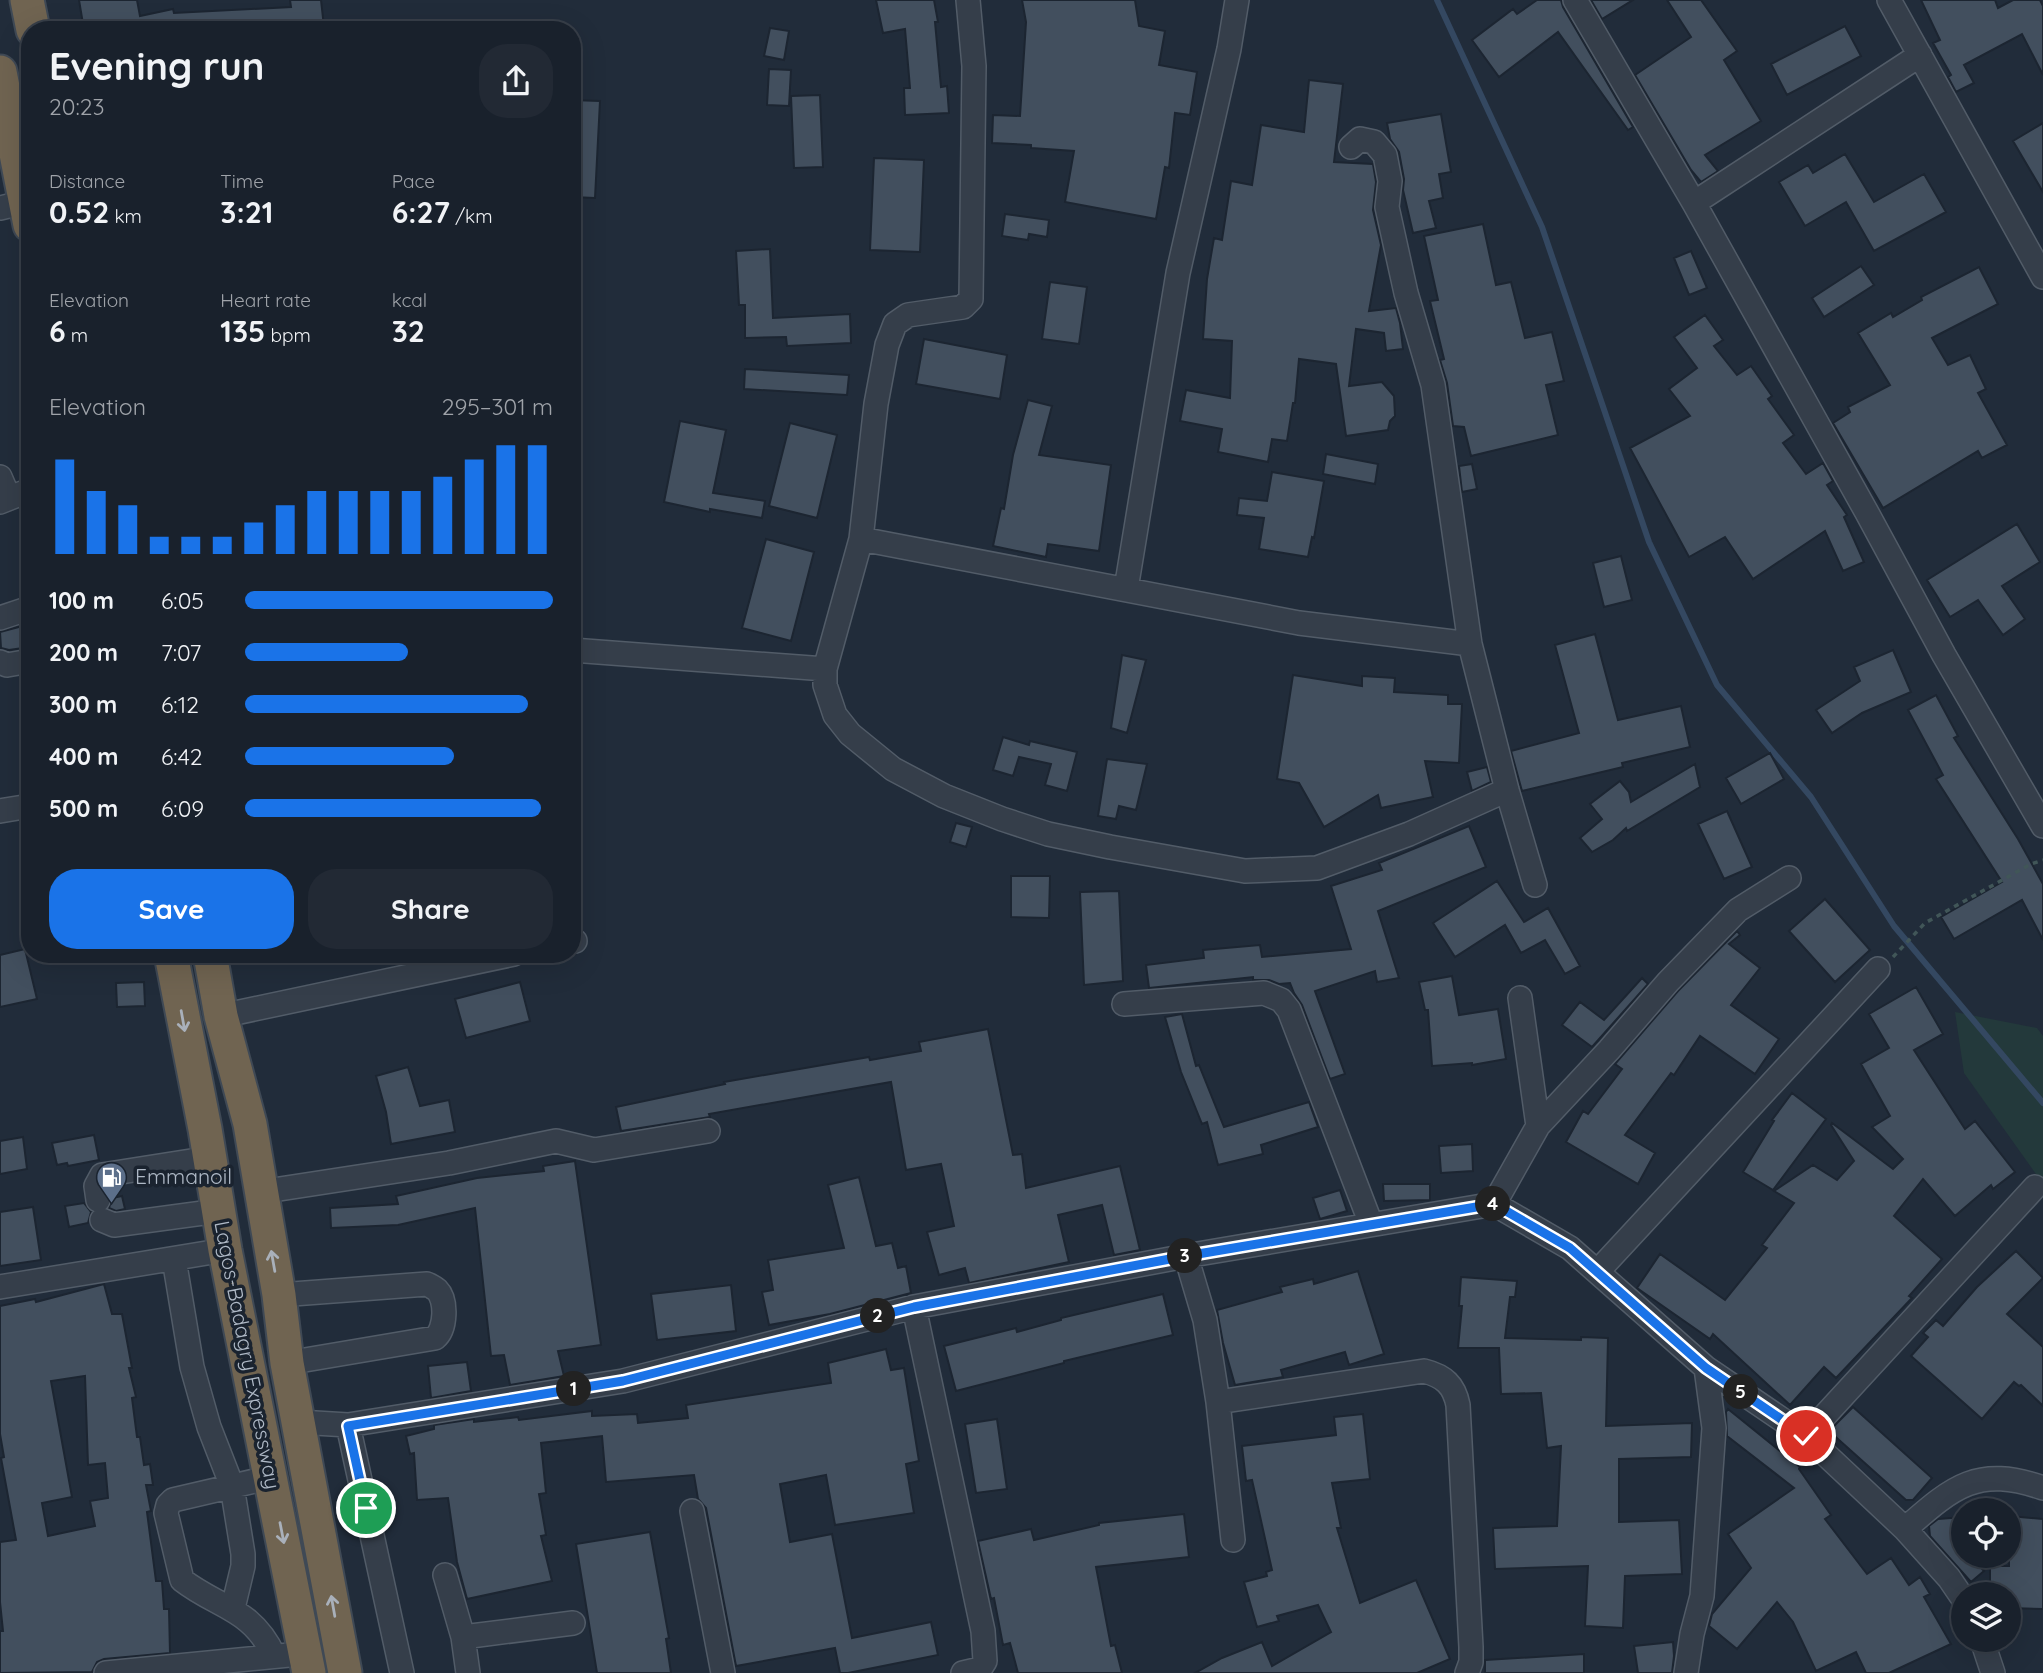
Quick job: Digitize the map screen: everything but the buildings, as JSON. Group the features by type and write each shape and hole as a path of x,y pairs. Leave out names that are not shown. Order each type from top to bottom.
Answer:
{"highway":[{"path":"27,0 31,21"},
{"path":"0,72 18,212"},
{"name":"Lagos-Badagry Expressway","path":"172,963 208,1144 225,1250 272,1477 296,1661"},
{"name":"Lagos-Badagry Expressway","path":"212,963 221,1016 250,1124 279,1295 286,1363 345,1673"},
{"path":"208,1144 250,1124"}],"street":[{"path":"968,0 974,66 971,299 963,307 908,315 895,324 887,345 876,404 861,539 825,669 825,685 835,715 850,734 893,769 944,796 1048,834 1245,871 1317,867 1409,834 1507,790"},
{"path":"1125,589 1178,273 1230,49 1237,0"},
{"path":"1575,0 1694,203 1944,655 2043,827"},
{"path":"1889,0 2043,277"},
{"path":"1694,203 1920,55"},
{"path":"1351,147 1360,139 1374,142 1385,155 1390,181 1387,207 1406,293 1433,385 1470,644 1507,790 1535,885"},
{"path":"0,477 13,497"},
{"path":"861,539 1299,623 1470,644"},
{"path":"0,618 21,611"},
{"path":"581,651 825,669"},
{"path":"0,662 21,662"},
{"path":"0,811 21,808"},
{"path":"1494,1204 1538,1126 1668,982 1738,910 1789,878"},
{"path":"221,1016 471,963"},
{"path":"1598,1271 1878,969"},
{"path":"1124,1004 1264,993 1281,1000 1289,1010 1371,1224"},
{"path":"1520,998 1538,1126"},
{"path":"260,1192 449,1163 556,1141 594,1150 708,1131"},
{"path":"208,1144 102,1175 96,1186 100,1210 114,1225 219,1212"},
{"path":"1806,1436 2035,1187"},
{"path":"299,1422 348,1426 623,1381 914,1307 1186,1256 1494,1204 1570,1248 1706,1368 1806,1436 1905,1529 1952,1582"},
{"path":"0,1287 225,1250"},
{"path":"1186,1256 1205,1321 1218,1402 1233,1540"},
{"path":"174,1259 192,1367 209,1427 232,1486 243,1554 243,1566 233,1608"},
{"path":"279,1295 427,1284 441,1296 444,1324 441,1333 435,1338 286,1363"},
{"path":"914,1307 984,1630 985,1661 980,1669 963,1673"},
{"path":"1686,1673 1702,1596 1714,1429 1706,1368"},
{"path":"1218,1402 1424,1371 1446,1380 1456,1391 1458,1405 1471,1647 1471,1662 1467,1673"},
{"path":"348,1426 402,1673"},
{"path":"272,1477 173,1500 167,1506 166,1513 182,1580 233,1608 296,1661"},
{"path":"1905,1529 1945,1494 1985,1478 2022,1480 2043,1488"},
{"path":"692,1511 723,1673"},
{"path":"445,1574 463,1637 468,1673"},
{"path":"463,1637 573,1623"},
{"path":"1986,1652 1993,1673"},
{"path":"106,1673 296,1661"}],"path":[{"path":"1900,951 1925,923 2031,864 2043,860"}],"green space":[{"path":"1955,1012 2037,1028 2043,1036 2043,1184 1964,1073"}],"waterway":[{"path":"1437,0 1542,227 1649,542 1717,685 1811,797 1894,926 2043,1103"}],"place":[{"name":"Emmanoil","path":"112,1204"}],"route":[{"path":"366,1508 348,1426 623,1381 914,1307 1186,1256 1494,1204 1570,1248 1706,1368 1806,1436"}]}
